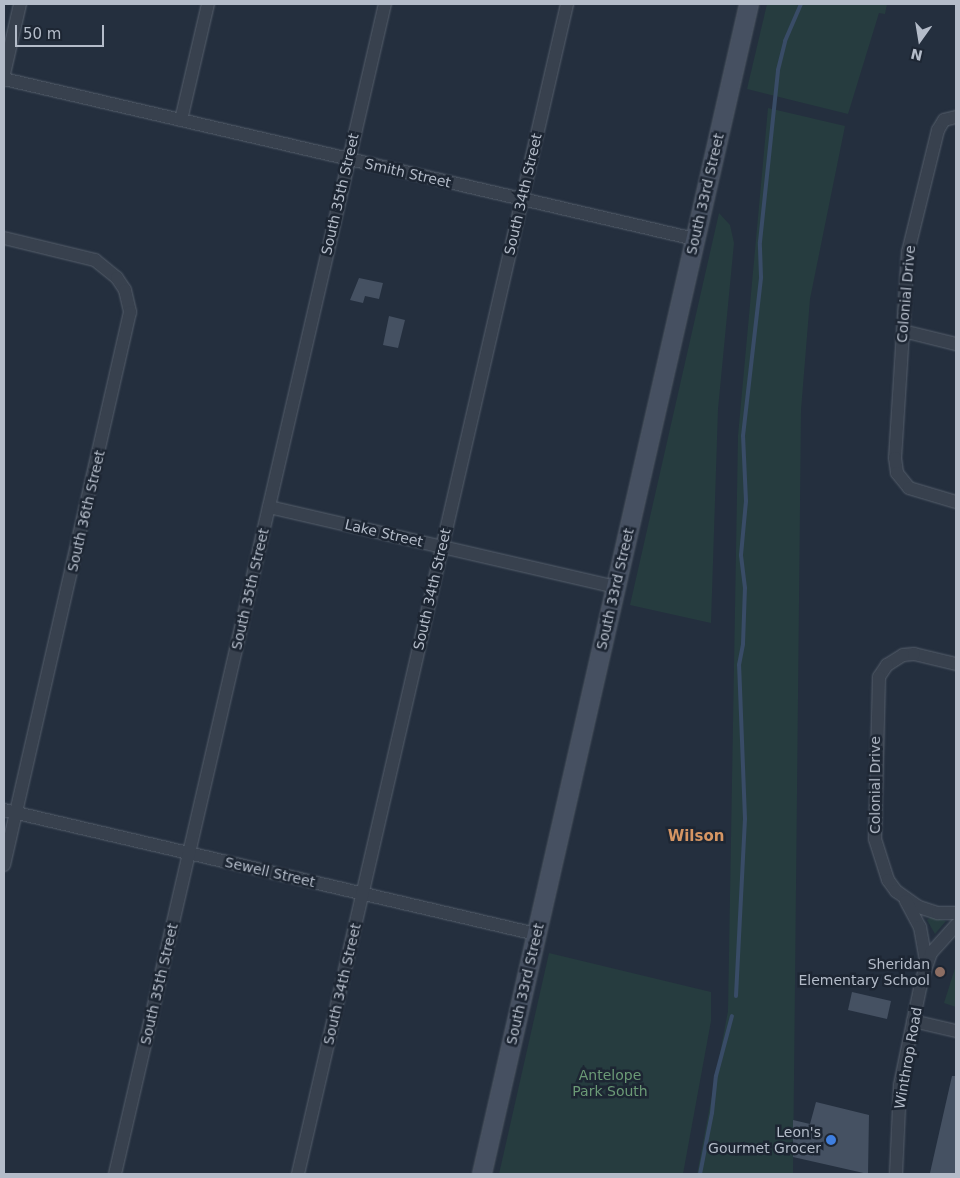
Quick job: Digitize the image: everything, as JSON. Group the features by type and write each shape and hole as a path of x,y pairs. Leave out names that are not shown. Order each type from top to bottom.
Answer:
{"main road":[{"name":"South 33rd Street","path":"482,1174 749,4"}],"street":[{"path":"4,74 20,4"},
{"path":"181,120 208,4"},
{"name":"South 35th Street","path":"115,1174 384,4"},
{"name":"South 34th Street","path":"298,1174 567,4"},
{"name":"Smith Street","path":"4,79 695,240"},
{"name":"Colonial Drive","path":"950,118 934,143 908,252 894,458 897,473 904,484 917,493 956,502"},
{"name":"South 36th Street","path":"4,238 94,260 117,278 125,290 130,312 10,811 4,865"},
{"path":"903,331 956,344"},
{"name":"Lake Street","path":"269,507 615,587"},
{"name":"Colonial Drive","path":"926,965 920,928 905,899 888,880 875,839 876,688 887,665 903,655 914,654 956,664"},
{"name":"Sewell Street","path":"10,811 536,934"},
{"name":"Colonial Drive","path":"905,899 938,913 956,913"},
{"name":"Winthrop Road","path":"896,1174 900,1085 926,965 937,943 956,925"},
{"path":"913,1021 956,1031"}],"green space":[{"path":"767,4 887,4 885,14 879,13 848,114 747,89"},
{"path":"768,108 845,126 810,299 801,410 793,1174 697,1174 728,1011 738,436"},
{"path":"719,213 730,225 734,243 718,409 711,623 630,605"},
{"path":"931,917 946,921 935,934 927,920"},
{"name":"Antelope Park South","path":"549,953 711,992 711,1021 683,1174 499,1174"},
{"path":"956,965 956,1007 944,1003"}],"building":[{"path":"359,278 383,283 379,299 365,296 363,303 350,300"},
{"path":"389,316 405,320 398,348 383,345"},
{"path":"852,992 891,1001 887,1019 848,1010"},
{"path":"952,1076 956,1076 956,1174 930,1173"},
{"name":"Leon's Gourmet Grocer","path":"816,1102 869,1115 868,1174 793,1157 793,1120 810,1124"}],"waterway":[{"path":"736,996 745,819 739,665 743,644 745,588 741,555 746,501 743,436 761,277 760,242 778,70 785,41 801,4"},
{"path":"700,1174 712,1113 716,1076 732,1016"}],"place":[{"name":"Sheridan Elementary School","path":"940,972"},
{"name":"Leon's Gourmet Grocer","path":"831,1140"}],"district":[{"name":"Wilson","path":"696,837"}]}
